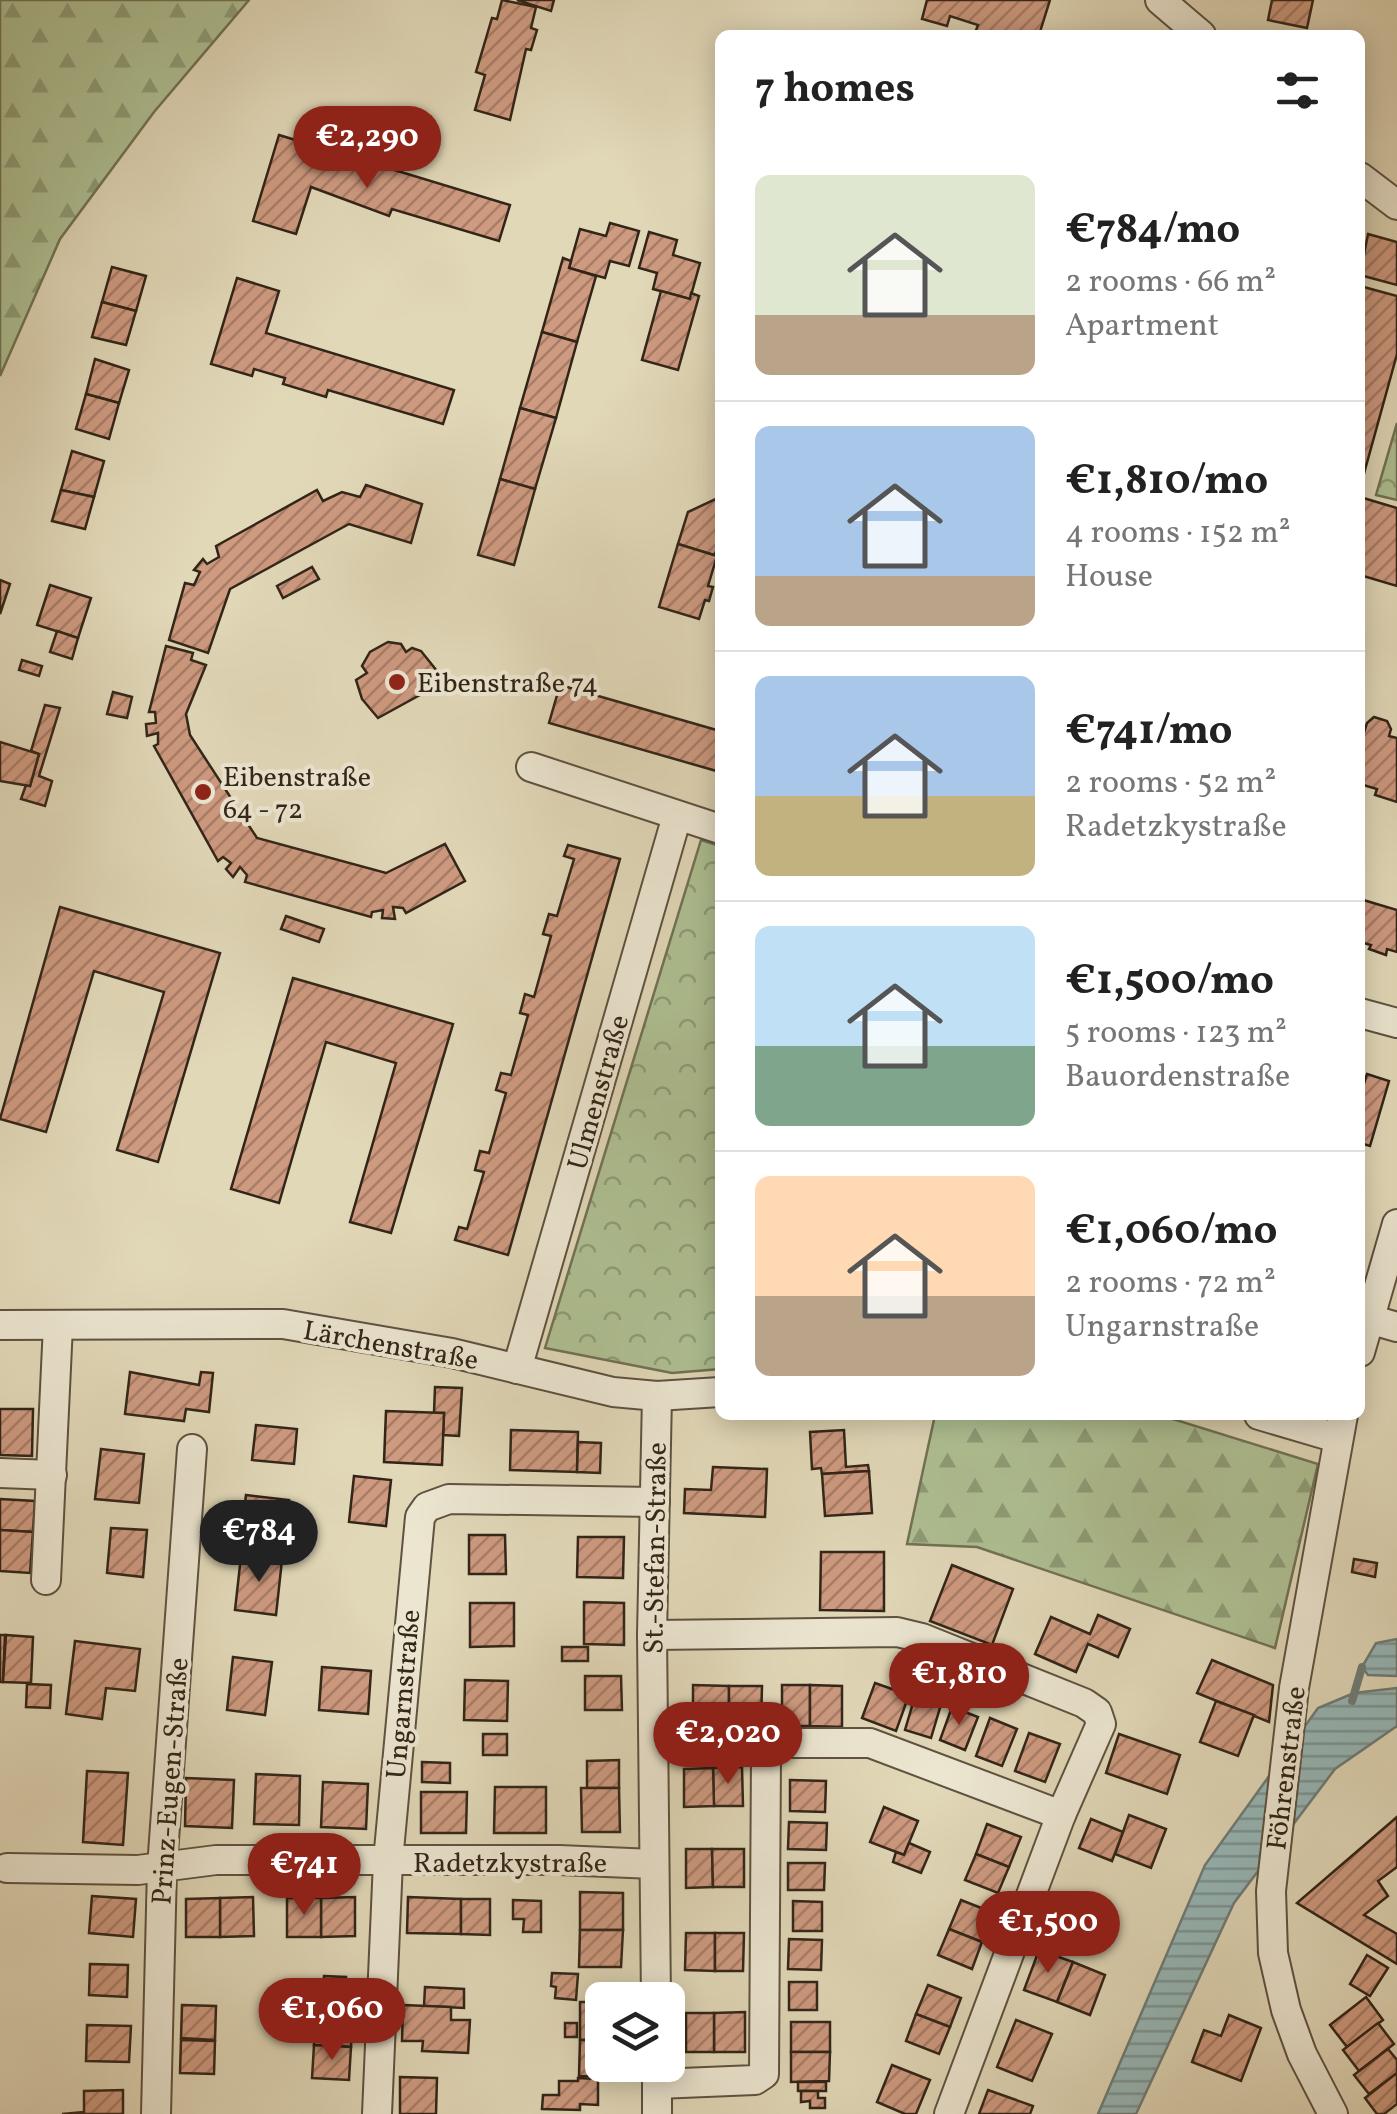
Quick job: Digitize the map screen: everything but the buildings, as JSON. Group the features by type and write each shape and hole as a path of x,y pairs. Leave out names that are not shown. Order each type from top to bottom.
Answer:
{"street":[{"path":"1164,1 1196,30"},
{"path":"1365,190 1397,205"},
{"path":"531,767 715,827"},
{"name":"Ulmenstraße","path":"517,1369 677,816"},
{"path":"1365,1014 1397,1023"},
{"path":"1365,1334 1397,1224"},
{"path":"1369,1319 1397,1327"},
{"name":"Lärchenstraße","path":"0,1325 283,1324 452,1353 613,1392 657,1396 715,1392"},
{"path":"46,1580 58,1325"},
{"name":"St.-Stefan-Straße","path":"656,1982 652,1635 657,1396"},
{"path":"1296,1420 1340,1426"},
{"name":"Föhrenstraße","path":"1333,2114 1302,2054 1286,2010 1273,1953 1271,1890 1294,1688 1340,1426"},
{"name":"Prinz-Eugen-Straße","path":"156,2114 162,1868 192,1449"},
{"path":"0,1473 52,1475"},
{"name":"Ungarnstraße","path":"377,2114 388,1862 420,1517 428,1506 449,1499 655,1502"},
{"path":"652,1635 897,1632 922,1638 1084,1703 1096,1712 1100,1724 949,2114"},
{"path":"685,2076 755,2080 764,2074 766,1754 773,1748 781,1743 870,1744 1062,1815"},
{"name":"Radetzkystraße","path":"7,1868 162,1868 216,1860 559,1860 654,1864"},
{"path":"657,2082 658,2114"}],"green space":[{"path":"0,0 249,0 154,112 60,239 0,376"},
{"path":"1397,423 1397,500 1376,495"},
{"path":"701,840 715,844 715,1369 672,1373 545,1348"},
{"path":"934,1420 1176,1420 1318,1464 1275,1648 977,1547 907,1544"}],"water":[{"path":"1397,1639 1397,1676 1368,1675 1362,1667 1376,1643"},
{"path":"1397,1688 1397,1726 1335,1769 1234,1903 1136,2114 1098,2114 1205,1865 1318,1708 1354,1693"}],"waterway":[{"path":"1352,1701 1362,1667"}],"place":[{"name":"Eibenstraße 74","path":"397,682"},
{"name":"Eibenstraße 64 - 72","path":"203,792"}]}
